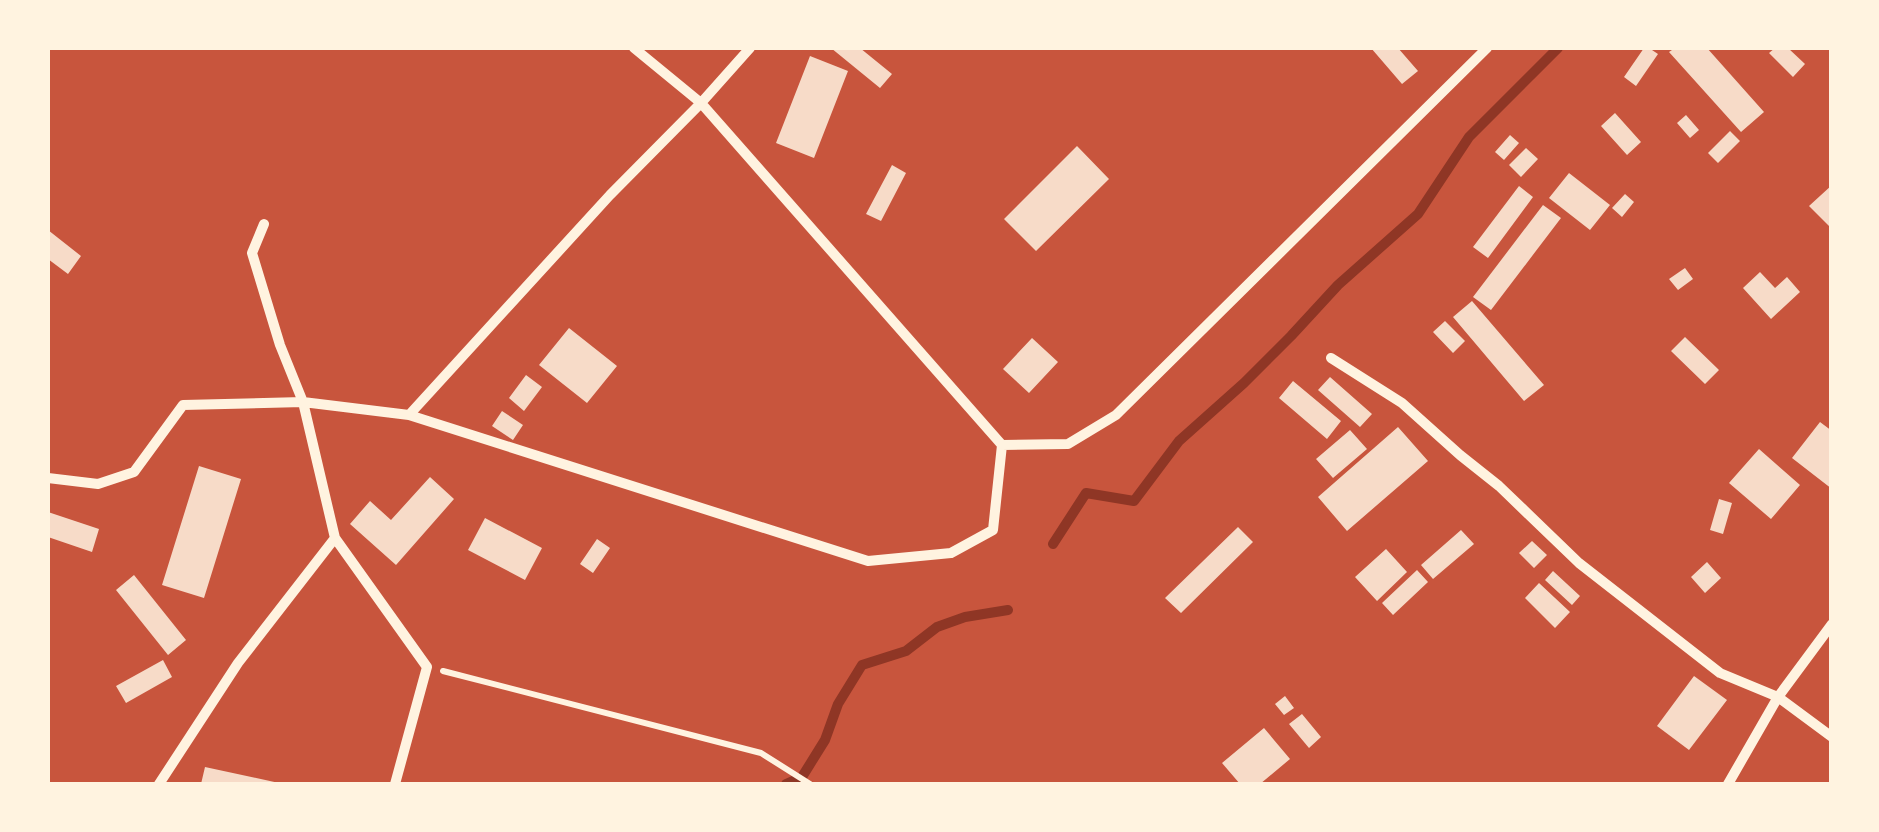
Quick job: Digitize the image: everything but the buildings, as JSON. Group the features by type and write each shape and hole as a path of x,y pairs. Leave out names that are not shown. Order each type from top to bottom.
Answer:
{"street":[{"path":"48,478 98,484 134,472 183,405 303,402 408,415 868,560 951,554 993,530 1002,446 701,103 634,48"},
{"path":"408,415 750,48"},
{"path":"1002,446 1068,444 1116,415 1482,50"},
{"path":"264,224 252,254 280,345 303,402 335,538 427,667 395,784"},
{"path":"1331,358 1402,403 1499,486 1579,563 1720,673 1778,697 1832,737"},
{"path":"159,784 238,663 335,538"},
{"path":"1728,784 1778,697 1832,624"}],"path":[{"path":"427,667 761,753 810,784"}],"waterway":[{"path":"1053,544 1086,493 1134,501 1179,441 1244,383 1338,285 1418,214 1469,137 1558,48"},
{"path":"786,784 802,777 862,665 906,651 937,627 965,617 1008,610"}]}
